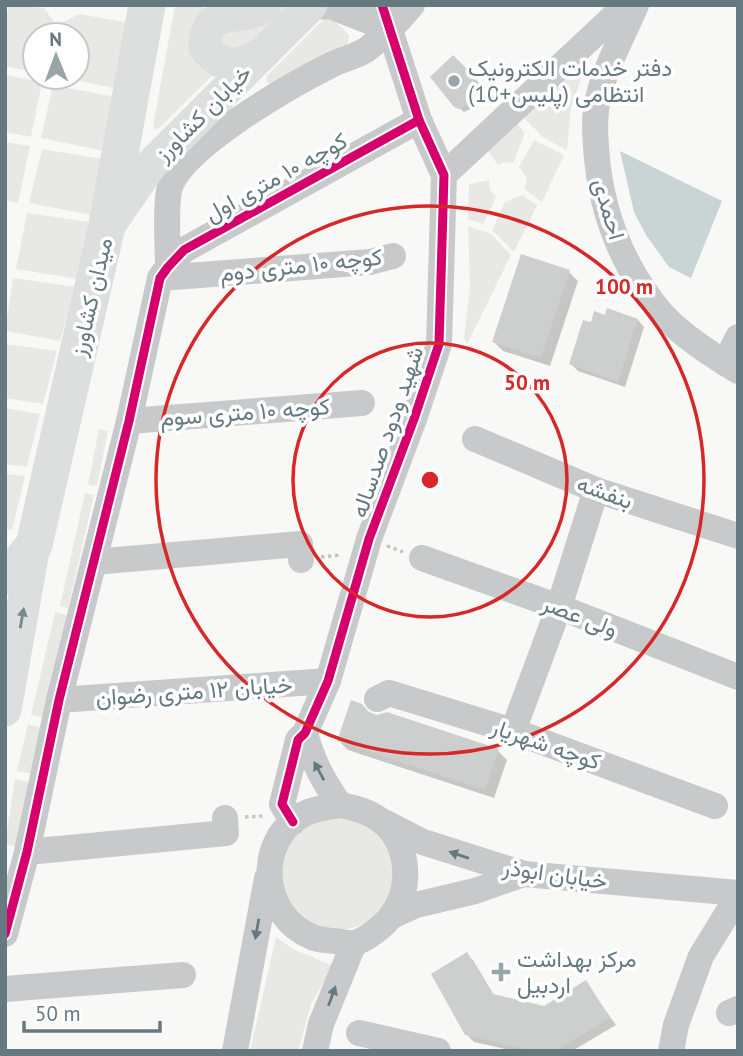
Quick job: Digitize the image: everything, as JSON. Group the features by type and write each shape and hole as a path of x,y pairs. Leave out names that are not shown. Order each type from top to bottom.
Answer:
{"highway":[{"name":"میدان کشاورز","path":"7,579 34,545 106,230 147,5"}],"main road":[{"name":"خیابان کشاورز","path":"106,230 150,166 311,6"},
{"path":"249,8 209,24 205,47 219,62 231,65 247,62 267,50"},
{"path":"5,709 34,545"}],"street":[{"name":"شهید ودود صدساله","path":"291,823 282,804 298,740 305,733 328,681 367,546 439,344 444,174 419,120 382,5"},
{"path":"5,933 27,852 59,700 164,273 169,191 178,170 195,152 273,98 332,64 363,52 391,30 412,5"},
{"path":"444,174 626,5"},
{"name":"احمدی","path":"636,5 602,82 597,102 597,164 604,205 618,245 637,281 663,315 731,367"},
{"path":"311,6 330,6 391,30"},
{"name":"کوچه ۱۰ متری اول","path":"164,273 184,250 419,120"},
{"name":"کوچه ۱۰ متری دوم","path":"164,273 370,261 393,256"},
{"path":"731,367 738,337"},
{"name":"کوچه ۱۰ متری سوم","path":"128,421 362,403"},
{"name":"بنفشه","path":"475,439 596,490 738,536"},
{"path":"513,731 559,607 596,490"},
{"path":"94,562 300,544 301,560"},
{"name":"ولی عصر","path":"422,558 559,607 738,677"},
{"name":"خیابان ۱۲ متری رضوان","path":"59,700 328,681"},
{"name":"کوچه شهریار","path":"377,699 389,693 513,731 715,806"},
{"path":"305,733 318,772 340,805"},
{"path":"235,1051 270,862 277,842 291,823 303,814 319,808 340,805 362,810 381,821 396,837 404,857 406,877 402,898 392,916 376,931 354,943 313,938 293,926 278,908 270,886 270,862"},
{"path":"27,852 226,833 225,818"},
{"name":"خیابان ابوذر","path":"381,821 423,842 524,874 738,894"},
{"path":"392,916 416,905 475,891 524,874"},
{"path":"671,1051 676,1025 701,956 738,894"},
{"path":"315,1051 326,1012 354,943"},
{"path":"5,989 183,975"},
{"path":"359,1033 438,1051"}],"path":[{"path":"301,560 367,546 422,558"},
{"path":"225,818 270,816 291,823"}],"shaded area":[{"path":"9,5 44,8 53,21 21,21 21,69 5,66 5,22"},
{"path":"175,5 201,5 209,12 216,72 155,129 153,126"},
{"path":"284,5 292,5 240,51 221,44 224,29 277,12"},
{"path":"79,14 129,23 117,89 91,83 91,21 66,21"},
{"path":"332,18 349,35 347,48 274,84 266,81 267,76 324,19"},
{"path":"590,53 571,108 567,150 544,138 519,113"},
{"path":"5,75 21,78 21,91 40,91 31,137 5,132"},
{"path":"52,91 84,91 115,97 103,151 41,138"},
{"path":"514,120 525,133 513,163 504,162 498,165 486,148"},
{"path":"534,140 564,155 542,202 524,189 527,178 519,167"},
{"path":"5,142 30,146 18,203 5,200"},
{"path":"42,149 103,159 91,215 29,203"},
{"path":"620,151 722,201 691,278 669,267 646,235 634,212"},
{"path":"489,180 490,190 496,197 483,224 468,219 469,184"},
{"path":"522,195 537,205 514,252 492,230 505,202"},
{"path":"27,213 90,222 77,279 16,269"},
{"path":"468,226 491,234 511,255 467,344 464,338 470,287"},
{"path":"13,278 76,287 60,341 5,331"},
{"path":"5,344 57,351 43,404 5,398"},
{"path":"5,408 40,414 27,467 5,464"},
{"path":"99,429 108,431 97,486 88,485"},
{"path":"5,474 25,476 12,530 5,529"},
{"path":"85,493 94,495 68,608 60,606"},
{"path":"55,612 67,615 47,718 31,715"},
{"path":"28,724 42,728 34,774 17,771"},
{"path":"15,779 29,782 17,847 5,844"},
{"path":"337,818 358,822 376,835 389,853 393,874 389,895 376,913 358,926 337,930 316,926 298,913 285,895 281,874 285,853 298,835 316,822"},
{"path":"276,937 293,949 333,966 311,1004 298,1051 250,1051"}],"building":[{"name":"دفتر خدمات الکترونیک انتظامی (پلیس+10)","path":"453,55 477,79 470,84 471,103 459,109 454,107 430,77"},
{"path":"521,254 570,270 541,358 492,342"},
{"path":"607,308 638,319 618,382 569,364 583,320 591,322 594,311 605,315"},
{"path":"351,700 377,715 387,712 499,749 485,790 337,741"},
{"path":"467,952 493,994 544,1006 586,980 610,1018 555,1051 533,1051 465,1035 431,974"}],"cycle path":[{"path":"293,822 282,804 298,740 305,733 328,681 369,539 439,344 444,175 419,120 382,5"},
{"path":"5,934 27,852 59,700 129,421 160,278 184,250 419,120"}],"place":[{"name":"دفتر خدمات الکترونیک انتظامی (پلیس+10)","path":"454,81"},
{"name":"مرکز بهداشت اردبیل","path":"501,972"}]}
